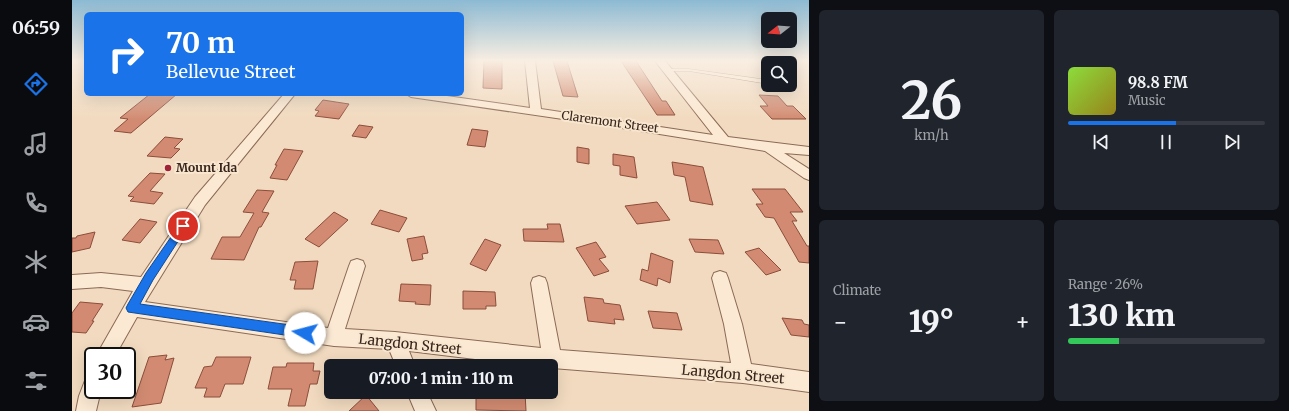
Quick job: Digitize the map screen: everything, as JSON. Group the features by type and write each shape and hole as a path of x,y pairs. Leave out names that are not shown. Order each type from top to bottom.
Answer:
{"street":[{"path":"532,80 536,112"},
{"path":"676,80 723,139"},
{"path":"110,347 145,285 200,201 288,96"},
{"name":"Claremont Street","path":"425,96 723,139 768,148 809,151"},
{"path":"768,148 809,175"},
{"path":"334,337 357,266"},
{"path":"720,278 733,324 743,373"},
{"path":"72,282 101,280 145,285"},
{"path":"539,283 552,359"},
{"name":"Langdon Street","path":"132,308 334,337 395,341 552,359"},
{"path":"395,341 403,359"},
{"name":"Langdon Street","path":"558,359 743,373 809,382"},
{"path":"86,411 88,399"},
{"path":"420,399 426,411"}],"building":[{"path":"483,80 502,80 502,89 483,88"},
{"path":"558,80 573,80 578,97 563,96"},
{"path":"634,80 648,80 662,101 666,101 675,115 657,115"},
{"path":"759,95 778,96 787,106 793,106 806,119 772,119 760,106 768,106"},
{"path":"148,96 175,96 131,133 114,131 128,119 120,118"},
{"path":"323,100 349,104 339,119 315,116 319,111 315,110"},
{"path":"359,125 373,127 366,138 352,136"},
{"path":"472,129 488,131 485,147 467,145"},
{"path":"165,137 183,139 174,148 180,149 171,158 147,156"},
{"path":"577,147 589,149 589,164 577,162"},
{"path":"284,149 303,151 287,180 270,178 277,165 275,165"},
{"path":"613,154 634,157 637,178 620,175 620,166 613,165"},
{"path":"672,162 703,167 713,205 690,201 685,177 674,175"},
{"path":"150,173 165,174 150,191 163,193 154,204 130,201 134,197 128,196"},
{"path":"752,189 785,189 803,212 790,212 797,221 792,221 807,246 809,246 809,263 799,262 774,218 765,217 756,204 763,204"},
{"path":"257,190 274,191 262,212 269,213 261,227 259,227 244,260 211,259 222,237 240,237 254,213 243,212"},
{"path":"657,202 670,220 637,224 625,206"},
{"path":"380,210 407,218 399,232 371,224"},
{"path":"334,212 348,220 319,247 305,239"},
{"path":"140,219 157,222 140,243 122,240"},
{"path":"547,224 560,224 564,242 524,241 523,229 548,229"},
{"path":"95,232 90,248 72,252 72,238"},
{"path":"424,236 428,253 422,254 423,259 412,261 407,239"},
{"path":"485,239 501,245 486,271 470,264"},
{"path":"689,239 718,240 724,254 695,252"},
{"path":"596,242 606,257 599,259 609,271 594,276 576,248"},
{"path":"759,248 781,270 766,275 745,252"},
{"path":"651,253 673,261 670,283 658,278 657,286 640,280 642,269 648,271"},
{"path":"318,261 313,289 294,289 296,280 290,280 295,262"},
{"path":"401,284 431,285 430,305 399,301"},
{"path":"463,291 495,292 496,306 486,306 486,309 463,309"},
{"path":"584,297 603,299 604,303 620,305 624,320 614,319 615,324 588,321"},
{"path":"80,302 103,304 86,333 72,332 72,313"},
{"path":"648,311 677,313 682,330 653,328"},
{"path":"782,318 802,320 804,324 809,325 809,337 791,335"},
{"path":"167,355 165,360 174,358 161,403 132,407 136,399 149,357"},
{"path":"216,357 251,357 243,384 225,384 220,397 204,397 207,388 195,388 204,367 212,366"},
{"path":"287,363 314,363 313,371 320,371 317,384 310,384 305,406 288,406 292,389 268,389 273,367 286,367"},
{"path":"362,399 369,399 379,411 349,411"},
{"path":"476,399 525,399 526,411 476,410"}],"place":[{"name":"Mount Ida","path":"168,168"}],"route":[{"path":"183,226 132,308 305,333"}]}
